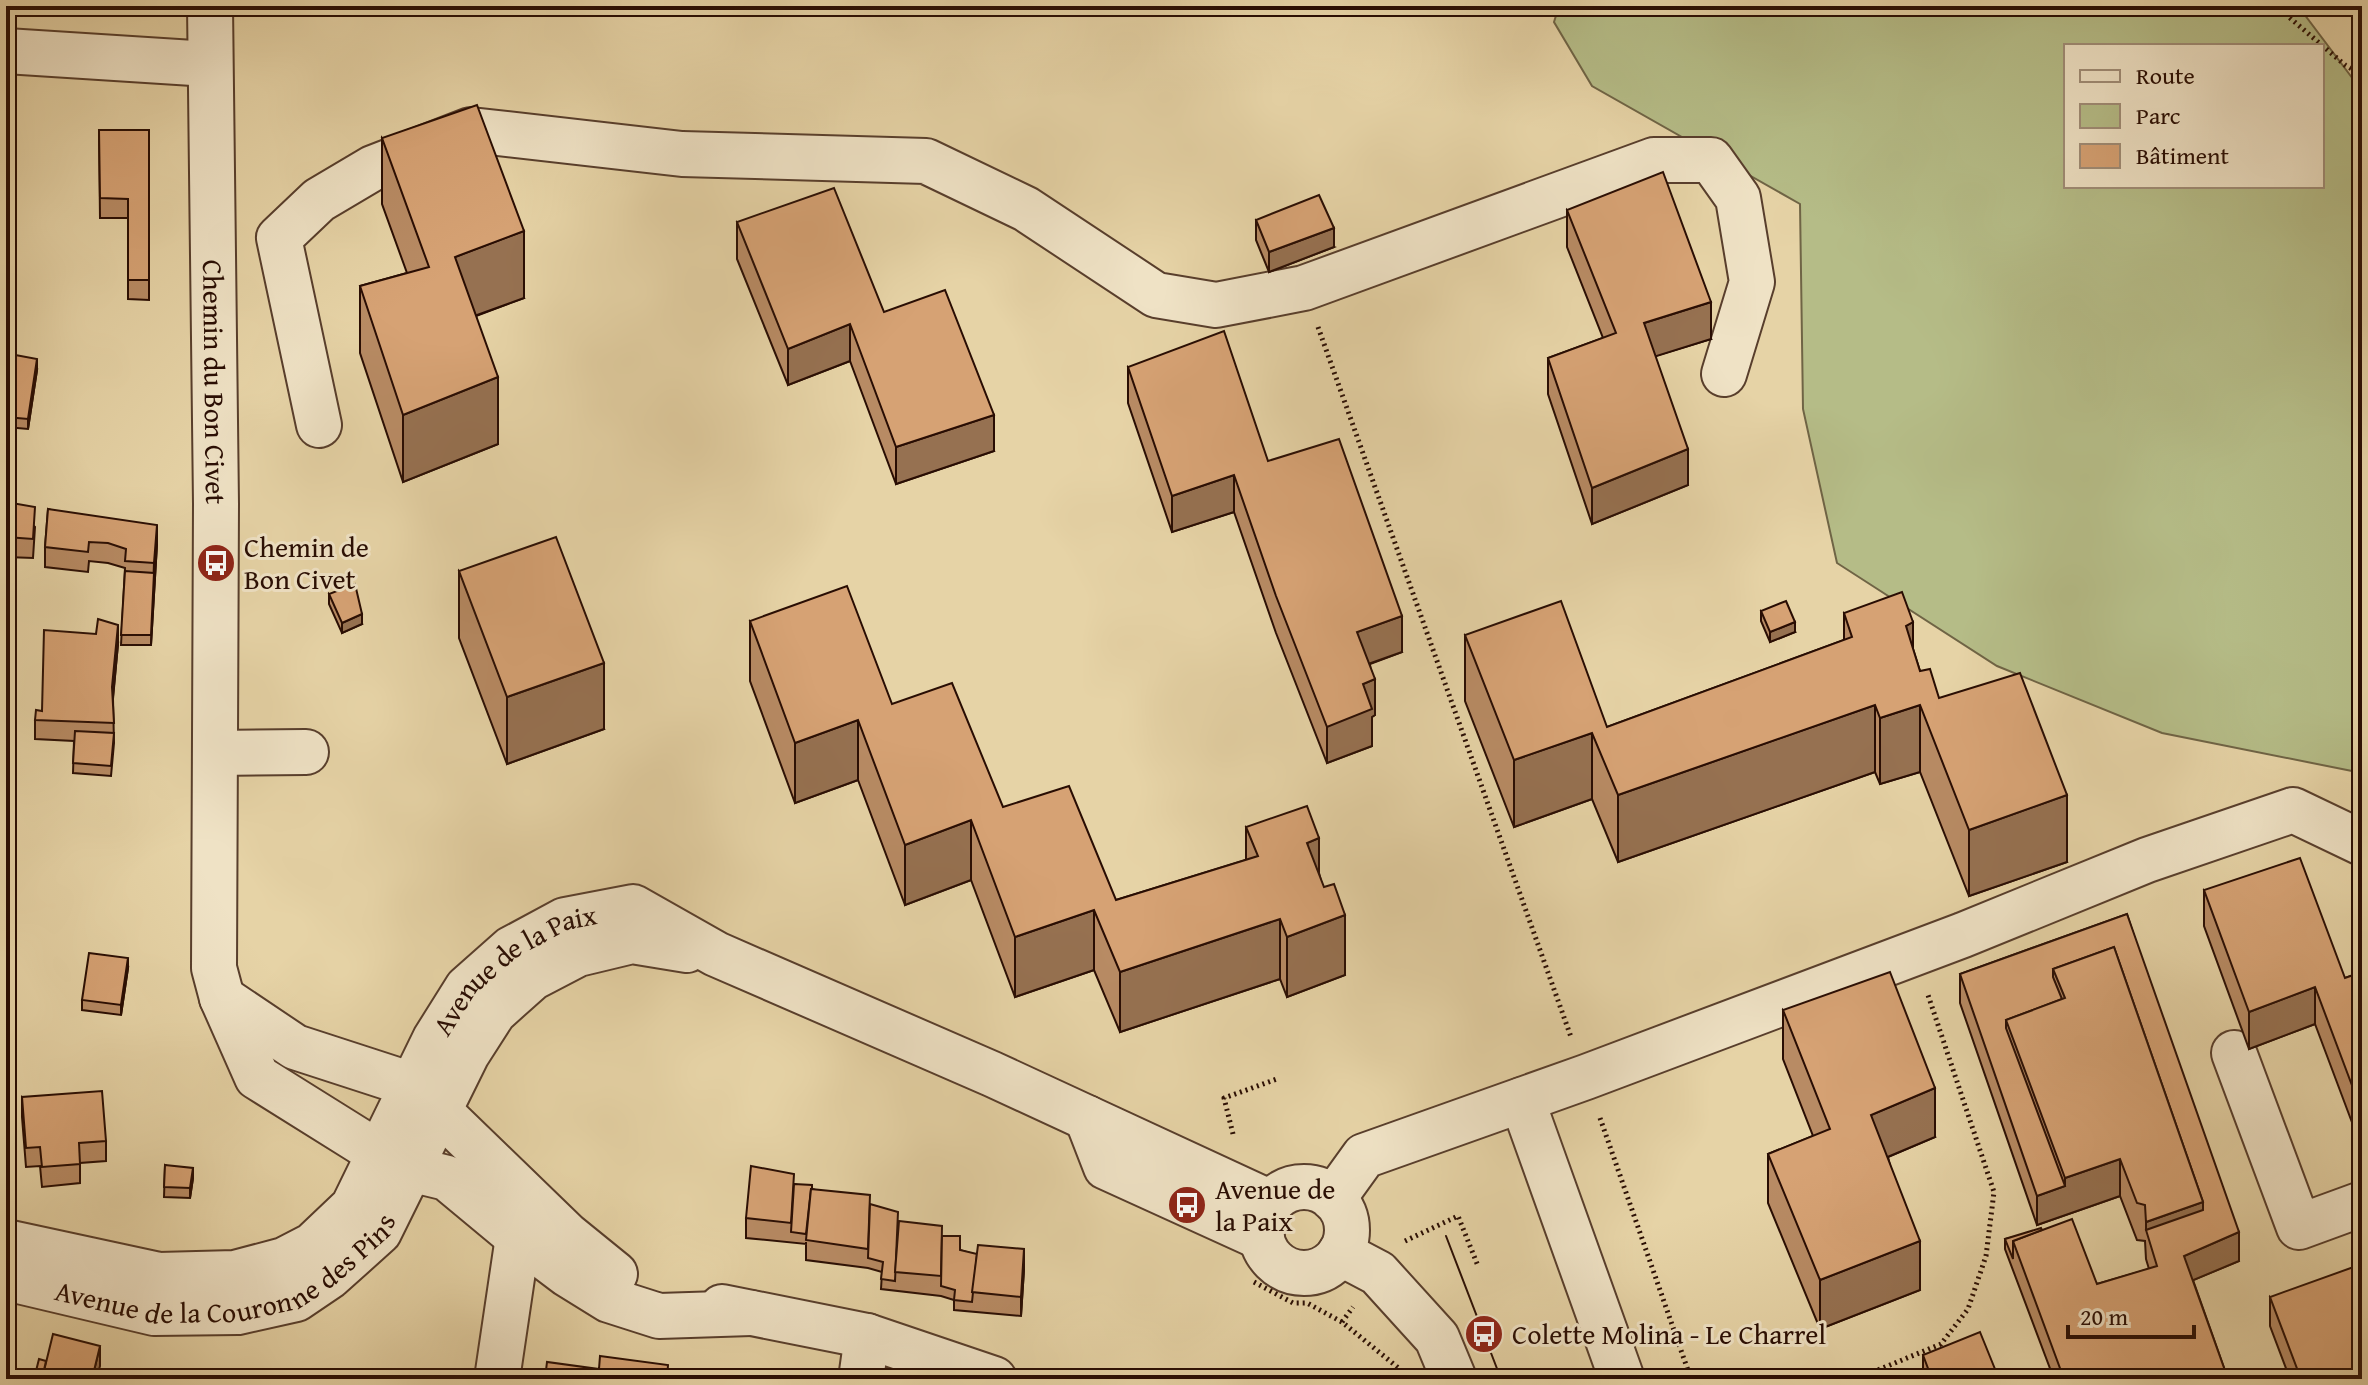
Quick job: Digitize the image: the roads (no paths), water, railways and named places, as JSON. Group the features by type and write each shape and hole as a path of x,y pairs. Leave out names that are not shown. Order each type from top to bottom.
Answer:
{"street":[{"name":"Chemin du Bon Civet","path":"210,6 215,245 214,968 222,998 257,1077 410,1129"},
{"path":"6,51 209,64"},
{"path":"215,245 279,238 319,200 373,168 471,130 682,154 926,161 1026,209 1156,295 1216,305 1304,288 1654,160 1711,160 1738,198 1752,282 1724,374"},
{"path":"279,238 319,425"},
{"path":"215,753 306,752"},
{"path":"1333,1199 1364,1156 1586,1077 1914,953 2147,860 2293,810 2362,843"},
{"name":"Avenue de la Paix","path":"410,1129 467,1054 494,1012 532,978 578,954 632,941 716,954 1087,1118 1106,1167 1266,1221"},
{"path":"222,998 567,1235 617,1276 662,1294 867,1336 994,1379"},
{"path":"2234,1053 2299,1227 2362,1204"},
{"path":"1522,1100 1622,1379"},
{"path":"410,1129 447,1178 567,1274 609,1300 659,1316 751,1313"},
{"name":"Avenue de la Couronne des Pins","path":"6,1242 159,1275 235,1273 284,1260 313,1245 353,1207 410,1129"},
{"name":"Avenue de la Couronne des Pins","path":"6,1278 154,1313 238,1312 296,1299 330,1276 379,1232 410,1129"},
{"path":"1300,1188 1312,1188 1333,1199 1345,1219 1345,1243 1331,1264 1320,1271 1293,1272 1272,1259 1266,1221 1279,1195 1300,1188"},
{"path":"497,1379 518,1237"},
{"path":"1340,1253 1378,1273 1437,1338 1454,1379"},
{"path":"861,1379 867,1336"}],"tram line":[{"path":"1446,1236 1501,1379"}],"place":[{"name":"Chemin de Bon Civet","path":"216,563"},
{"name":"Avenue de la Paix","path":"1187,1205"},
{"name":"Colette Molina - Le Charrel","path":"1484,1334"}]}
